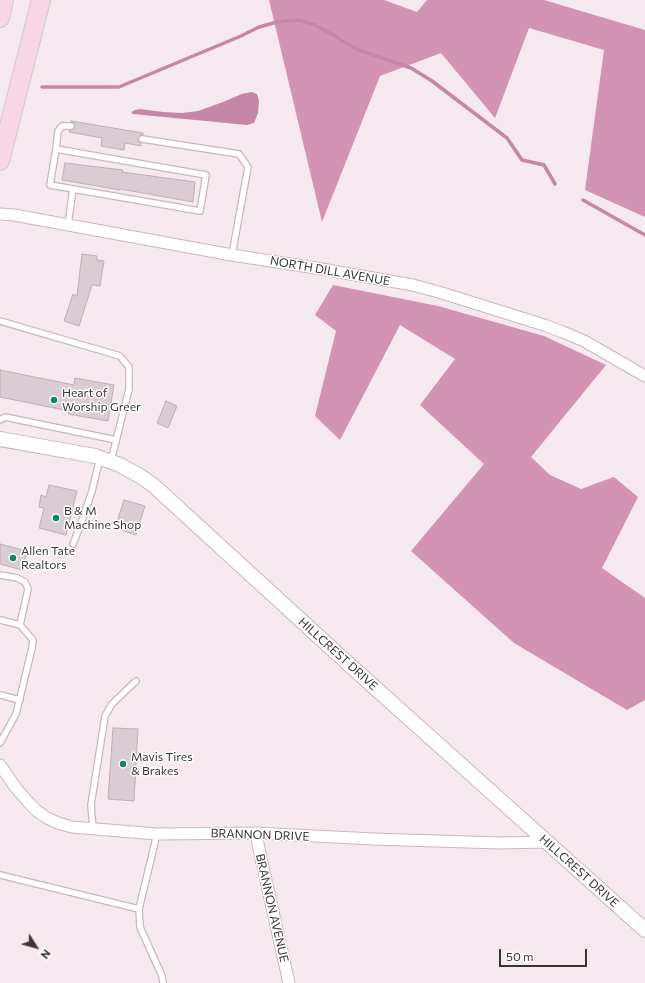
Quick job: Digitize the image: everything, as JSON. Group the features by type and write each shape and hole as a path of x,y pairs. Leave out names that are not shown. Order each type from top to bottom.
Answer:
{"main road":[{"path":"0,18 4,0"},
{"path":"0,161 41,0"}],"street":[{"name":"NORTH DILL AVENUE","path":"0,214 14,214 232,255 413,285 563,332 584,341 645,376"},
{"name":"HILLCREST DRIVE","path":"0,440 106,459 140,476 153,485 353,668 645,930"},
{"name":"BRANNON DRIVE","path":"0,765 16,788 37,811 47,818 72,827 157,834 256,833 381,840 500,843 546,842"},
{"name":"BRANNON AVENUE","path":"256,833 289,983"}],"lane":[{"path":"56,149 206,175 200,211 50,185 58,131 62,126 71,126"},
{"path":"142,139 239,154 248,167 232,255"},
{"path":"68,225 73,189"},
{"path":"0,321 120,356 129,367 129,389 116,440 92,491 73,544"},
{"path":"0,420 5,417 116,440"},
{"path":"0,575 17,578 25,582 28,589 20,625"},
{"path":"0,620 20,625 33,640 16,714 0,743"},
{"path":"93,829 91,805 105,716 112,704 136,681"},
{"path":"0,695 20,700"},
{"path":"157,834 139,909 140,927 162,976 162,983"},
{"path":"0,875 139,909"}],"shaded area":[{"path":"269,0 384,0 417,12 427,0 544,0 645,30 645,217 585,190 604,50 529,28 495,118 441,53 380,76 322,222"},
{"path":"252,92 257,94 259,101 258,113 254,123 247,125 133,114 131,112 140,109 182,113 198,111 242,94"},
{"path":"333,285 438,306 544,336 606,365 531,457 550,475 581,489 614,477 638,497 602,568 645,598 645,700 627,710 514,643 411,551 484,464 420,405 455,359 400,325 340,440 315,416 336,331 315,315"}],"building":[{"path":"71,121 143,133 143,135 140,135 138,138 141,146 125,143 124,150 101,146 102,138 69,132 75,126"},
{"path":"65,163 123,170 122,172 195,182 193,202 62,180"},
{"path":"82,254 97,256 97,260 104,261 100,286 92,285 79,326 64,321 73,294 77,296"},
{"path":"0,370 74,385 75,378 114,385 108,421 68,414 69,411 0,397"},
{"path":"166,401 177,406 168,428 157,423"},
{"name":"B & M Machine Shop","path":"49,485 77,491 66,535 39,528 44,508 39,507 41,495 46,497"},
{"path":"124,500 145,506 136,535 115,528"},
{"name":"Allen Tate Realtors","path":"0,544 27,551 22,570 0,564"},
{"name":"Mavis Tires & Brakes","path":"113,728 138,729 134,801 108,799"}],"waterway":[{"path":"42,87 119,87 259,27 277,22 299,20 315,25 356,49 411,68 432,81 507,138 522,160 544,165 555,184"},
{"path":"583,200 645,235"}],"place":[{"name":"Heart of Worship Greer","path":"54,400"},
{"name":"B & M Machine Shop","path":"56,518"},
{"name":"Allen Tate Realtors","path":"13,558"},
{"name":"Mavis Tires & Brakes","path":"123,764"}]}
